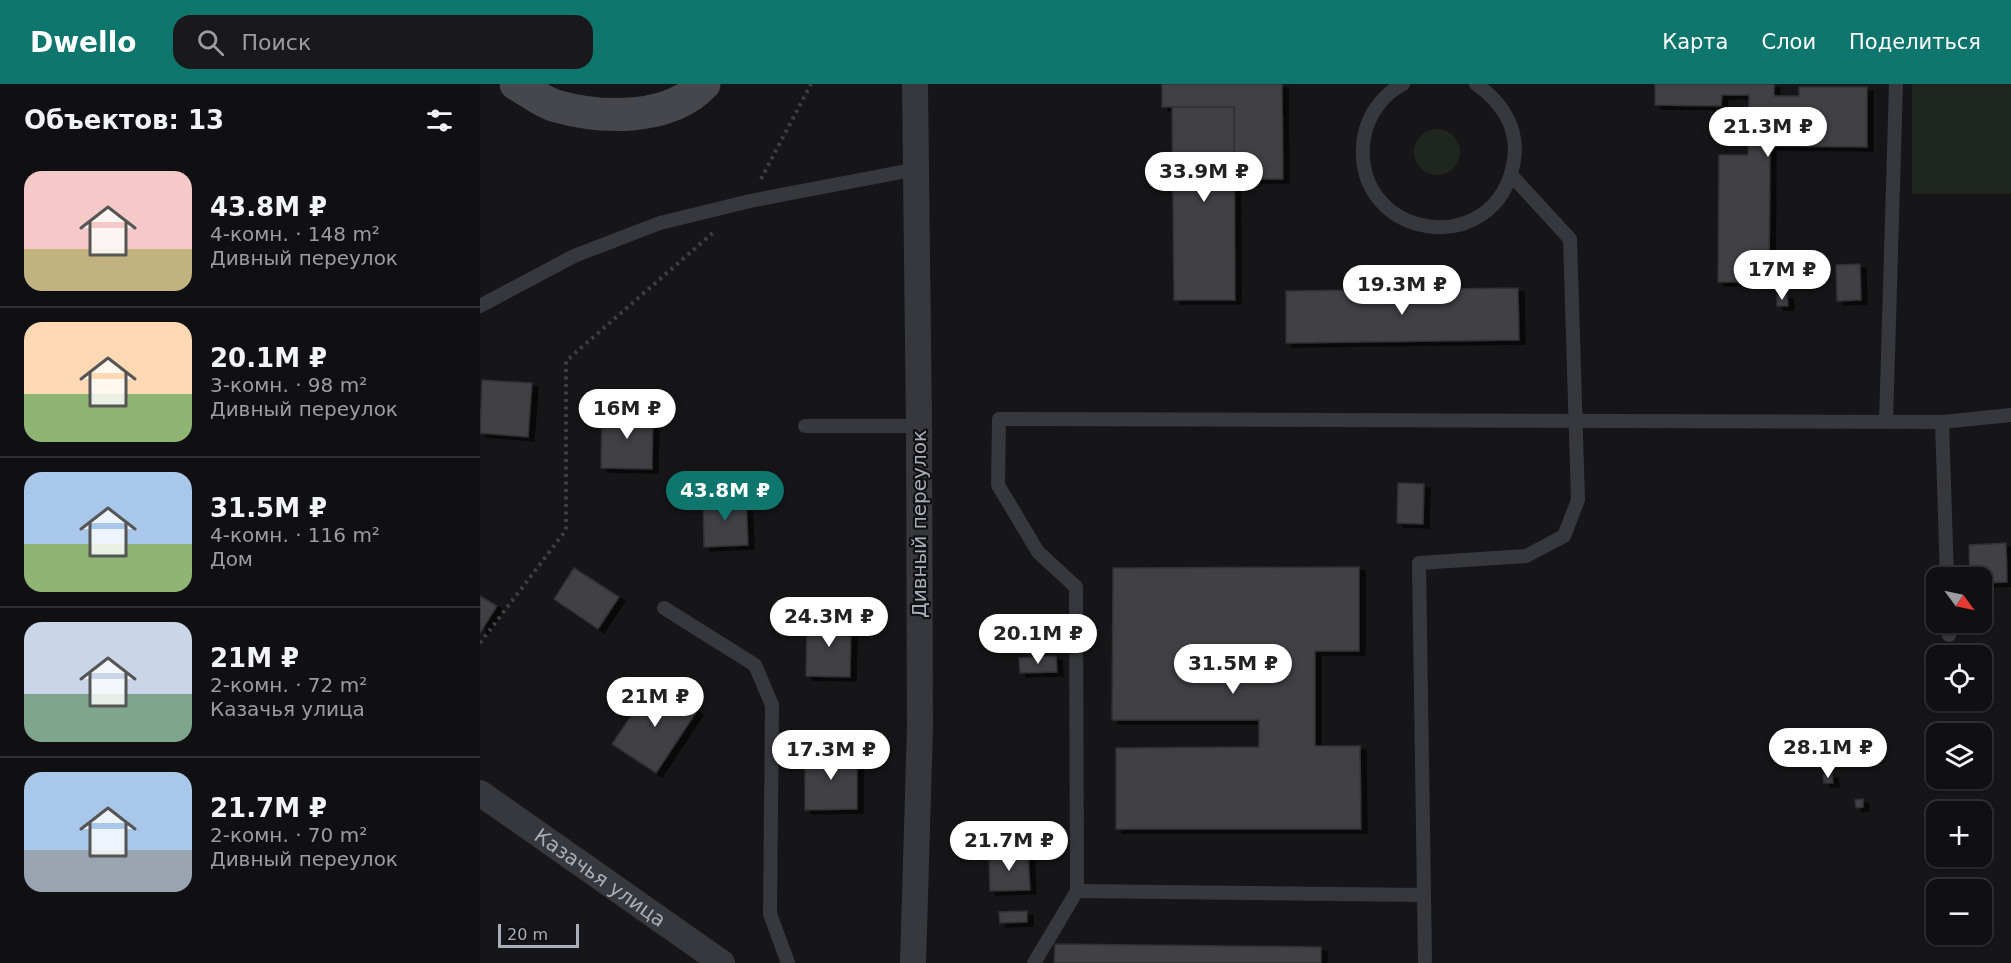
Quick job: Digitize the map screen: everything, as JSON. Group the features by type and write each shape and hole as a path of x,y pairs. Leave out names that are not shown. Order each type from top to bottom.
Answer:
{"main road":[{"path":"516,84 554,105 600,115 655,112 696,92 704,84"}],"street":[{"name":"Дивный переулок","path":"913,963 920,727 915,84"},
{"name":"Казачья улица","path":"480,793 722,963"}],"lane":[{"path":"1403,84 1379,103 1366,126 1362,152 1367,179 1380,202 1401,219 1426,228 1453,227 1478,217 1499,200 1512,176 1516,150 1510,123 1497,101 1476,84"},
{"path":"1886,422 1896,84"},
{"path":"480,306 584,252 660,223 750,201 917,169"},
{"path":"1425,962 1419,562 1526,556 1564,536 1578,500 1570,239 1512,176"},
{"path":"1034,963 1077,891 1076,587 1038,552 998,485 999,419 1942,422 2011,415"},
{"path":"1942,422 1947,567"},
{"path":"805,426 919,426"},
{"path":"664,608 755,665 772,705 770,914 788,963"},
{"path":"1077,891 1424,896"}],"path":[{"path":"480,643 566,530 566,361 750,201 812,84"}],"shaded area":[{"path":"1912,84 2011,84 2011,194 1912,194"},
{"path":"1437,129 1453,136 1460,152 1453,168 1437,175 1421,168 1414,152 1421,136"}],"building":[{"path":"1162,84 1282,84 1283,179 1234,179 1234,107 1162,107"},
{"path":"1655,84 1774,84 1774,96 1799,96 1799,87 1867,87 1867,147 1770,146 1769,282 1718,282 1719,155 1748,155 1749,95 1722,95 1721,106 1655,105"},
{"path":"1172,107 1234,107 1235,300 1174,300"},
{"path":"1860,264 1861,300 1837,301 1836,265"},
{"path":"1518,288 1519,340 1286,343 1286,291"},
{"path":"1777,295 1787,295 1788,306 1777,306"},
{"path":"482,380 532,383 528,437 480,433"},
{"path":"602,410 653,411 652,469 601,468"},
{"path":"1398,483 1424,484 1423,524 1397,523"},
{"path":"746,498 748,545 704,547 703,499"},
{"path":"2006,543 2007,582 1992,583 1992,567 1970,567 1969,545"},
{"path":"1359,567 1359,651 1315,651 1315,746 1360,746 1361,829 1116,829 1116,748 1259,747 1259,720 1112,720 1113,568"},
{"path":"574,568 619,597 598,629 554,599"},
{"path":"480,596 497,606 480,633"},
{"path":"807,619 851,620 850,677 806,676"},
{"path":"1056,656 1057,672 1020,673 1019,658"},
{"path":"654,682 697,711 656,773 612,744"},
{"path":"805,752 857,752 857,809 805,810"},
{"path":"1832,774 1833,783 1824,783 1823,775"},
{"path":"1863,799 1863,807 1856,808 1855,800"},
{"path":"1028,853 1030,890 990,891 989,855"},
{"path":"1027,911 1027,922 1000,923 999,912"},
{"path":"1055,944 1321,947 1321,963 1054,963"}]}
